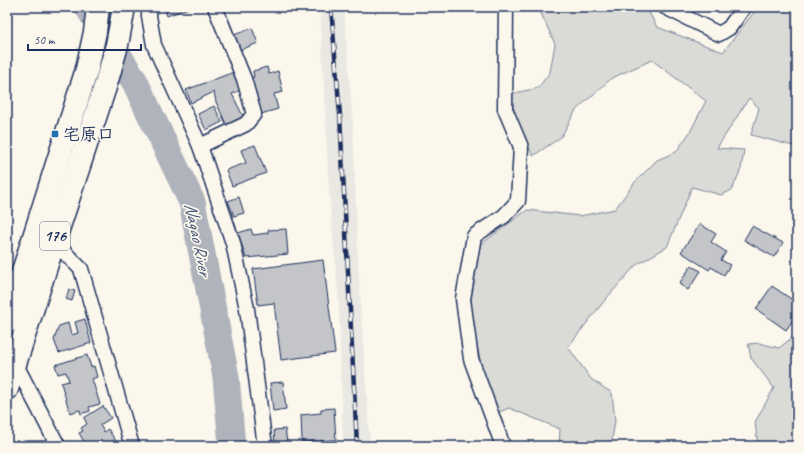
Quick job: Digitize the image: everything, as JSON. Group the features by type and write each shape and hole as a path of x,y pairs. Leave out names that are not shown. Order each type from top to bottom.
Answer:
{"highway":[{"name":"176","path":"7,322 87,69 95,32 98,7"},
{"name":"176","path":"7,389 106,84 117,45 124,7"}],"street":[{"path":"149,7 154,45 200,146 233,243 247,309 266,446"},
{"path":"200,146 246,124 254,114 244,79 215,7"},
{"path":"503,446 471,359 462,299 474,236 504,216 518,201 520,147 505,109 506,7"},
{"path":"665,7 719,34 729,28 744,7"},
{"path":"54,242 81,269 132,446"},
{"path":"15,363 58,446"}],"shaded area":[{"path":"320,7 344,7 353,124 358,262 370,446 343,446 339,306 329,192"},
{"path":"537,7 646,7 657,27 723,52 758,7 797,7 797,147 751,135 759,108 749,98 717,148 744,150 741,169 732,190 721,195 692,187 667,247 636,265 605,300 568,347 591,379 612,393 615,421 611,446 559,446 560,429 509,408 497,413 487,392 472,322 471,294 480,245 527,210 580,216 615,209 635,182 657,160 676,152 690,132 706,101 652,60 612,78 576,110 561,137 533,156 509,108 510,94 538,88 550,72 555,44"},
{"path":"797,330 797,446 758,446 755,422 774,388 751,358 748,344 759,343 779,348 793,337"}],"building":[{"path":"164,7 191,7 167,16"},
{"path":"252,28 258,43 240,50 234,35"},
{"path":"267,67 269,74 278,71 283,92 274,94 278,109 261,114 250,78 254,77 253,71"},
{"path":"234,72 241,90 232,94 244,118 227,126 216,102 214,92 191,103 186,90"},
{"path":"214,106 222,122 206,130 198,114"},
{"path":"255,145 266,173 232,186 226,170 246,163 241,150"},
{"path":"239,197 244,213 234,216 228,201"},
{"path":"700,224 716,234 711,242 726,252 721,260 730,265 724,275 711,267 709,270 681,252"},
{"path":"752,226 783,243 774,257 744,240"},
{"path":"251,229 253,235 268,233 268,230 286,229 288,254 246,258 238,233"},
{"path":"323,260 335,353 281,360 274,303 258,305 253,269"},
{"path":"691,266 701,271 688,290 679,284"},
{"path":"772,286 797,303 797,314 786,330 756,309"},
{"path":"69,289 75,291 72,301 66,299"},
{"path":"85,319 91,343 59,353 54,340 59,326 68,323 71,335 78,333 75,322"},
{"path":"87,355 91,367 94,366 97,377 92,379 100,404 89,407 90,411 81,414 80,410 70,413 61,383 69,381 66,372 58,374 55,365"},
{"path":"283,382 286,409 273,411 270,383"},
{"path":"103,406 111,418 100,425 104,432 108,429 119,446 90,446 88,443 86,445 79,433 83,431 81,428 87,424 84,418"},
{"path":"334,408 336,440 302,442 301,415 321,413 321,409"},
{"path":"285,429 287,442 275,444 274,430"}],"waterway":[{"name":"Nagao River","path":"88,7 135,82 192,202 226,377 232,446"}],"railway":[{"path":"331,7 340,115 357,446"}],"place":[{"name":"宅原口","path":"55,134"}]}
